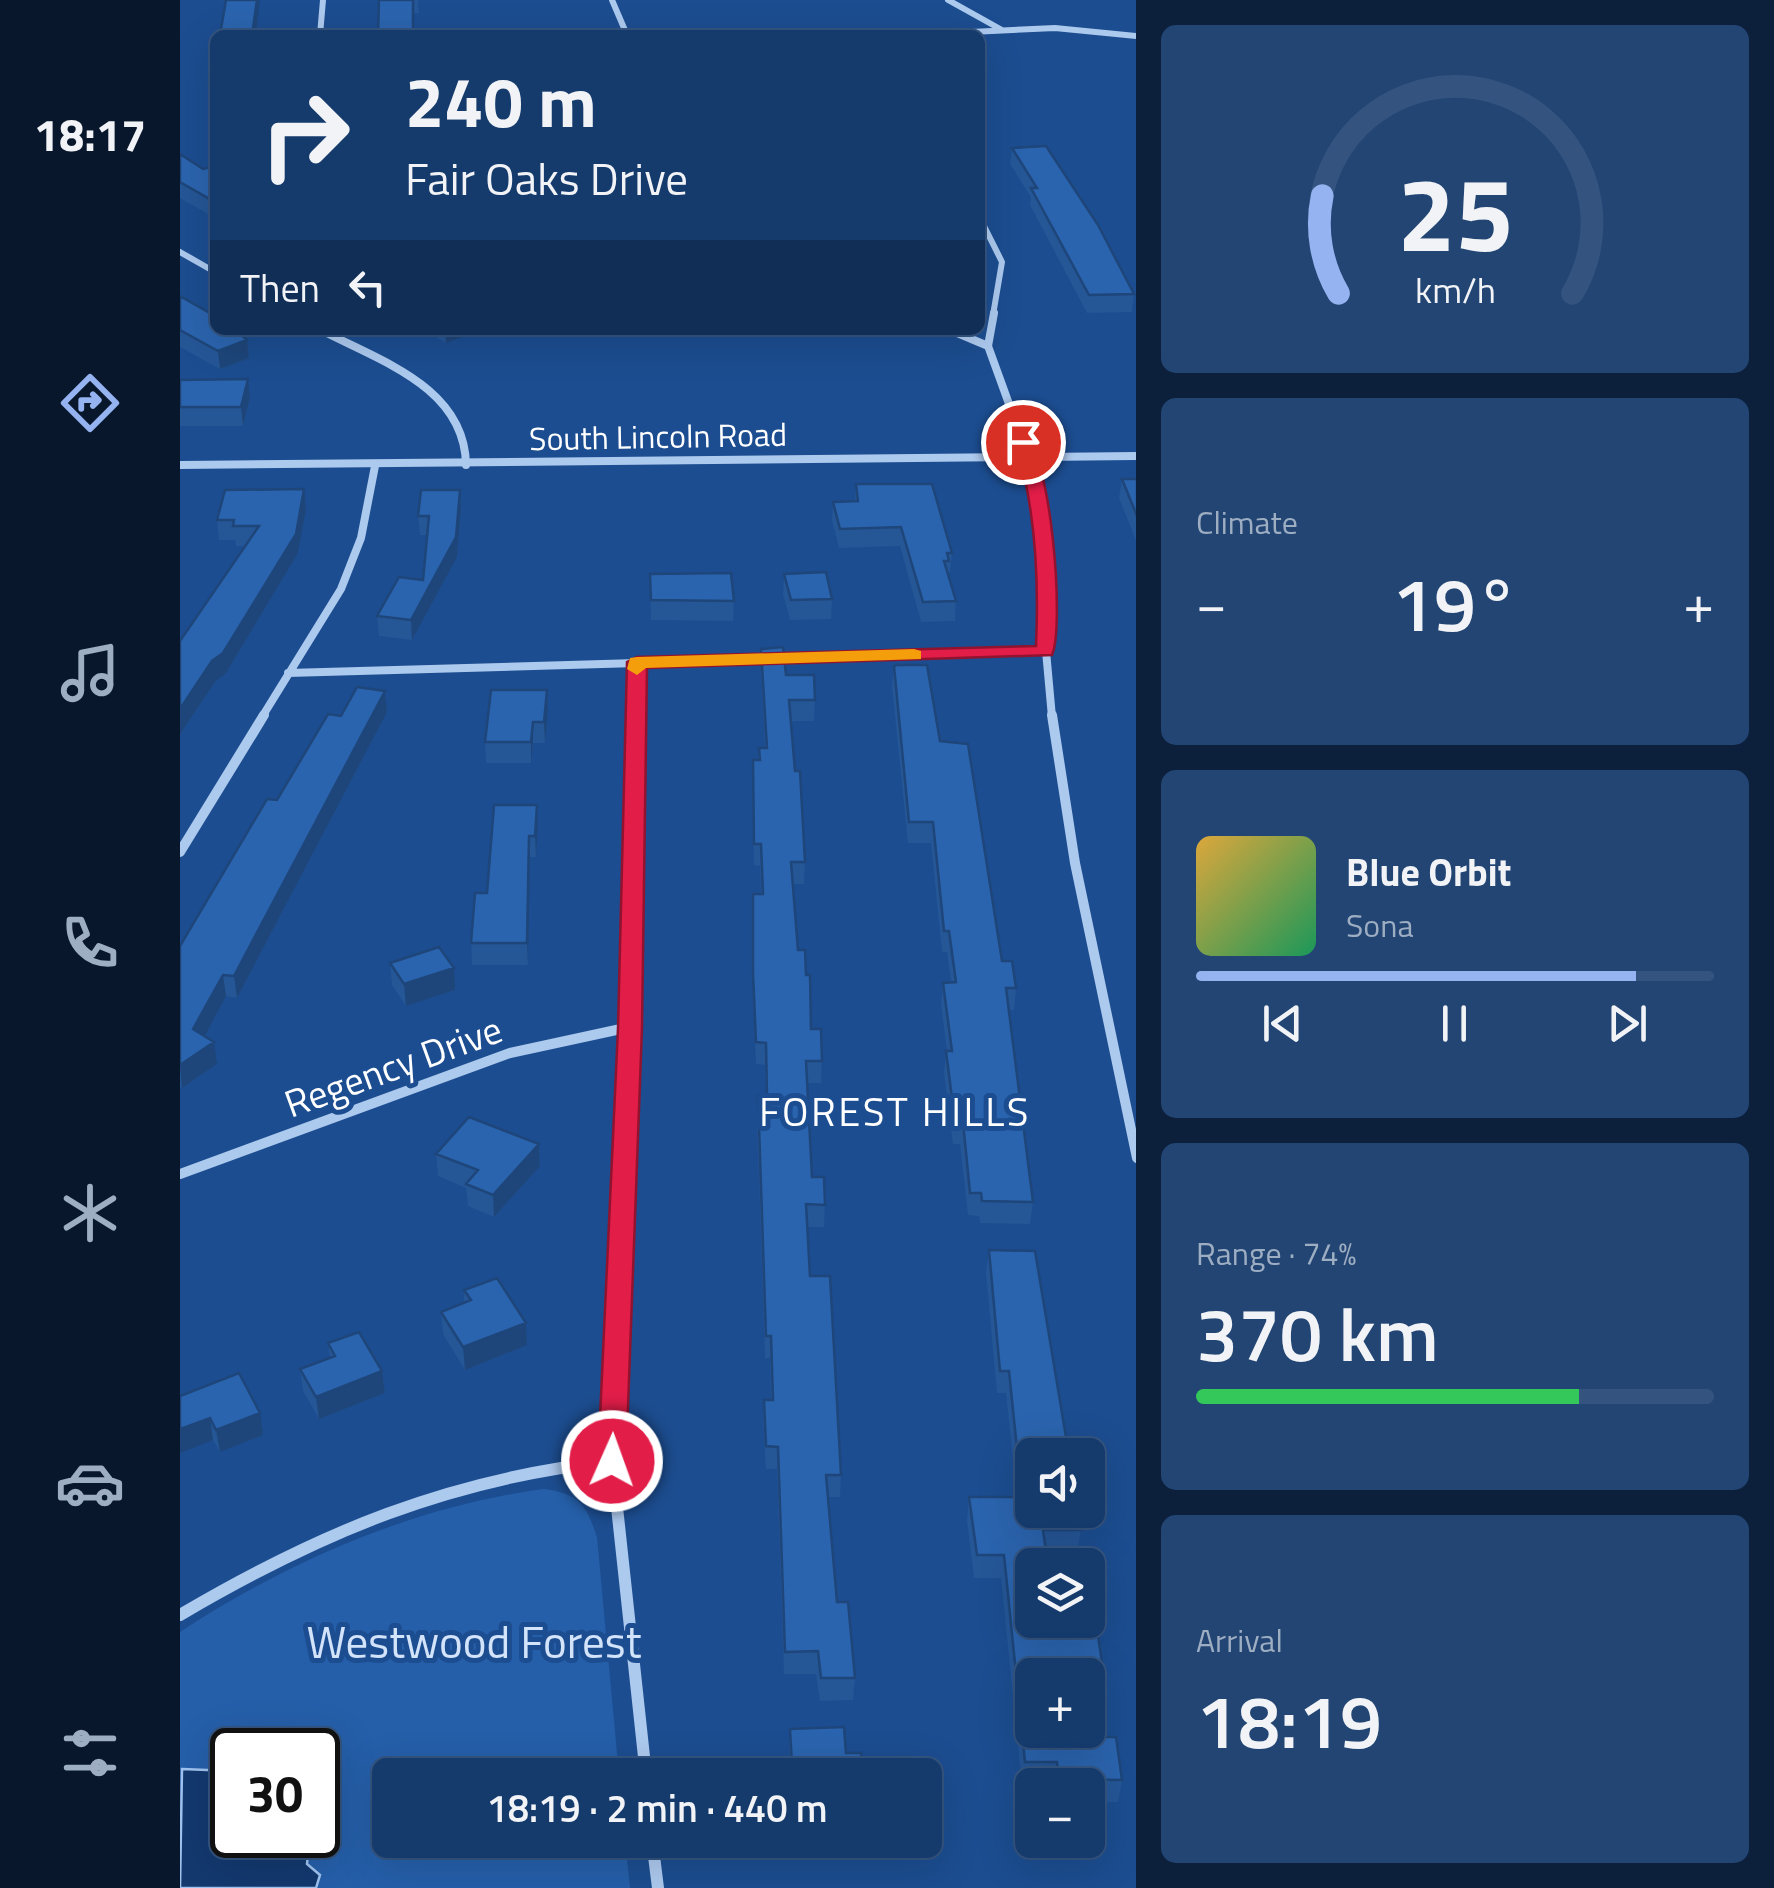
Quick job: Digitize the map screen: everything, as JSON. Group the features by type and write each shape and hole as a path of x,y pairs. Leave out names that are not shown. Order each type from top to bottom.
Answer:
{"street":[{"path":"320,30 322,0"},
{"path":"612,0 623,30"},
{"path":"948,0 1003,31"},
{"path":"985,32 1054,28 1136,36"},
{"path":"985,228 1002,262 988,346 1029,458 1048,580 1046,651 1074,862 1136,1158"},
{"path":"180,252 210,269"},
{"path":"330,335 434,396 458,418 466,444 466,465"},
{"path":"962,335 988,346"},
{"name":"South Lincoln Road","path":"180,465 1136,456"},
{"path":"180,852 354,562 375,466"},
{"path":"288,673 1046,651"},
{"path":"637,662 630,1028 612,1461 644,1758"},
{"name":"Regency Drive","path":"180,1174 510,1053 630,1028"},
{"path":"180,1615 252,1573 372,1516 517,1472 612,1461"},
{"path":"654,1858 658,1888"}],"green space":[{"name":"Westwood Forest","path":"544,1489 573,1498 589,1516 597,1537 617,1758 372,1758 372,1858 627,1858 630,1888 316,1888 320,1875 306,1864 307,1858 340,1858 340,1728 210,1728 210,1771 180,1770 180,1632 264,1582 354,1540 496,1497"}],"shaded area":[{"path":"182,1769 210,1770 210,1858 308,1858 307,1864 320,1875 316,1888 180,1888"}],"building":[{"path":"226,0 257,0 253,30 221,30"},
{"path":"379,0 413,0 413,30 378,30"},
{"path":"1046,146 1098,225 1134,294 1089,295 1031,188 1037,188 1012,148"},
{"path":"180,154 203,169 210,167 210,199 180,182"},
{"path":"180,296 210,313 210,335 242,335 247,340 218,351 180,330"},
{"path":"248,379 241,407 180,407 180,380"},
{"path":"1122,479 1136,479 1136,514"},
{"path":"856,484 932,484 952,553 947,553 949,561 944,561 956,601 923,602 901,527 840,529 833,502 858,501"},
{"path":"304,489 296,534 223,653 212,661 180,709 180,641 259,526 233,526 234,520 217,520 225,490"},
{"path":"421,490 460,490 456,537 411,620 377,616 399,577 423,580 429,516 418,516"},
{"path":"826,572 832,599 791,600 784,574"},
{"path":"731,573 734,601 651,600 650,574"},
{"path":"783,647 786,675 814,675 815,700 789,700 795,771 800,771 805,862 791,862 798,950 805,950 806,975 810,975 811,1029 821,1029 822,1061 806,1061 812,1177 824,1177 825,1205 806,1204 810,1276 830,1276 841,1475 826,1475 837,1602 848,1602 855,1678 821,1678 818,1651 785,1652 778,1447 766,1446 764,1400 773,1400 771,1336 766,1336 758,1096 767,1096 766,1043 756,1042 753,973 753,894 763,894 761,844 754,844 753,760 760,760 759,748 767,748 761,649"},
{"path":"927,665 940,741 968,744 1002,961 1012,961 1016,988 1006,988 1033,1202 982,1201 981,1193 970,1193 963,1122 955,1122 946,1051 952,1051 943,983 956,982 949,931 944,931 933,822 909,822 894,666"},
{"path":"357,687 385,691 234,976 223,975 193,1029 214,1042 180,1065 180,946 267,799 277,800 328,714 341,716"},
{"path":"491,690 547,690 544,722 533,722 531,742 485,742"},
{"path":"494,805 537,805 535,836 529,836 527,943 471,943 475,893 487,893"},
{"path":"439,947 454,968 404,984 390,963"},
{"path":"469,1117 539,1144 493,1195 466,1184 478,1170 436,1154"},
{"path":"989,1250 1035,1251 1066,1438 1016,1438 1009,1371 1000,1371"},
{"path":"497,1278 526,1323 463,1347 441,1312 471,1300 464,1290"},
{"path":"359,1332 382,1371 316,1397 300,1369 335,1356 328,1343"},
{"path":"239,1373 260,1413 216,1430 210,1418 180,1429 180,1396"},
{"path":"969,1497 1015,1497 1015,1528 1081,1528 1043,1530 1046,1548 1015,1548 1015,1638 1098,1638 1101,1658 1015,1658 1015,1663 1004,1555 977,1555"},
{"path":"844,1727 846,1753 861,1753 861,1758 792,1758 790,1729"},
{"path":"1105,1737 1116,1737 1122,1780 1105,1780 1105,1768 1058,1768 1057,1762 1025,1762 1024,1748 1105,1748"}],"slow traffic":[{"path":"637,669 637,662 914,655"}],"district":[{"name":"FOREST HILLS","path":"895,1111"}],"route":[{"path":"612,1461 630,1028 637,662 1046,651 1048,580 1033,470 1023,442"}]}
